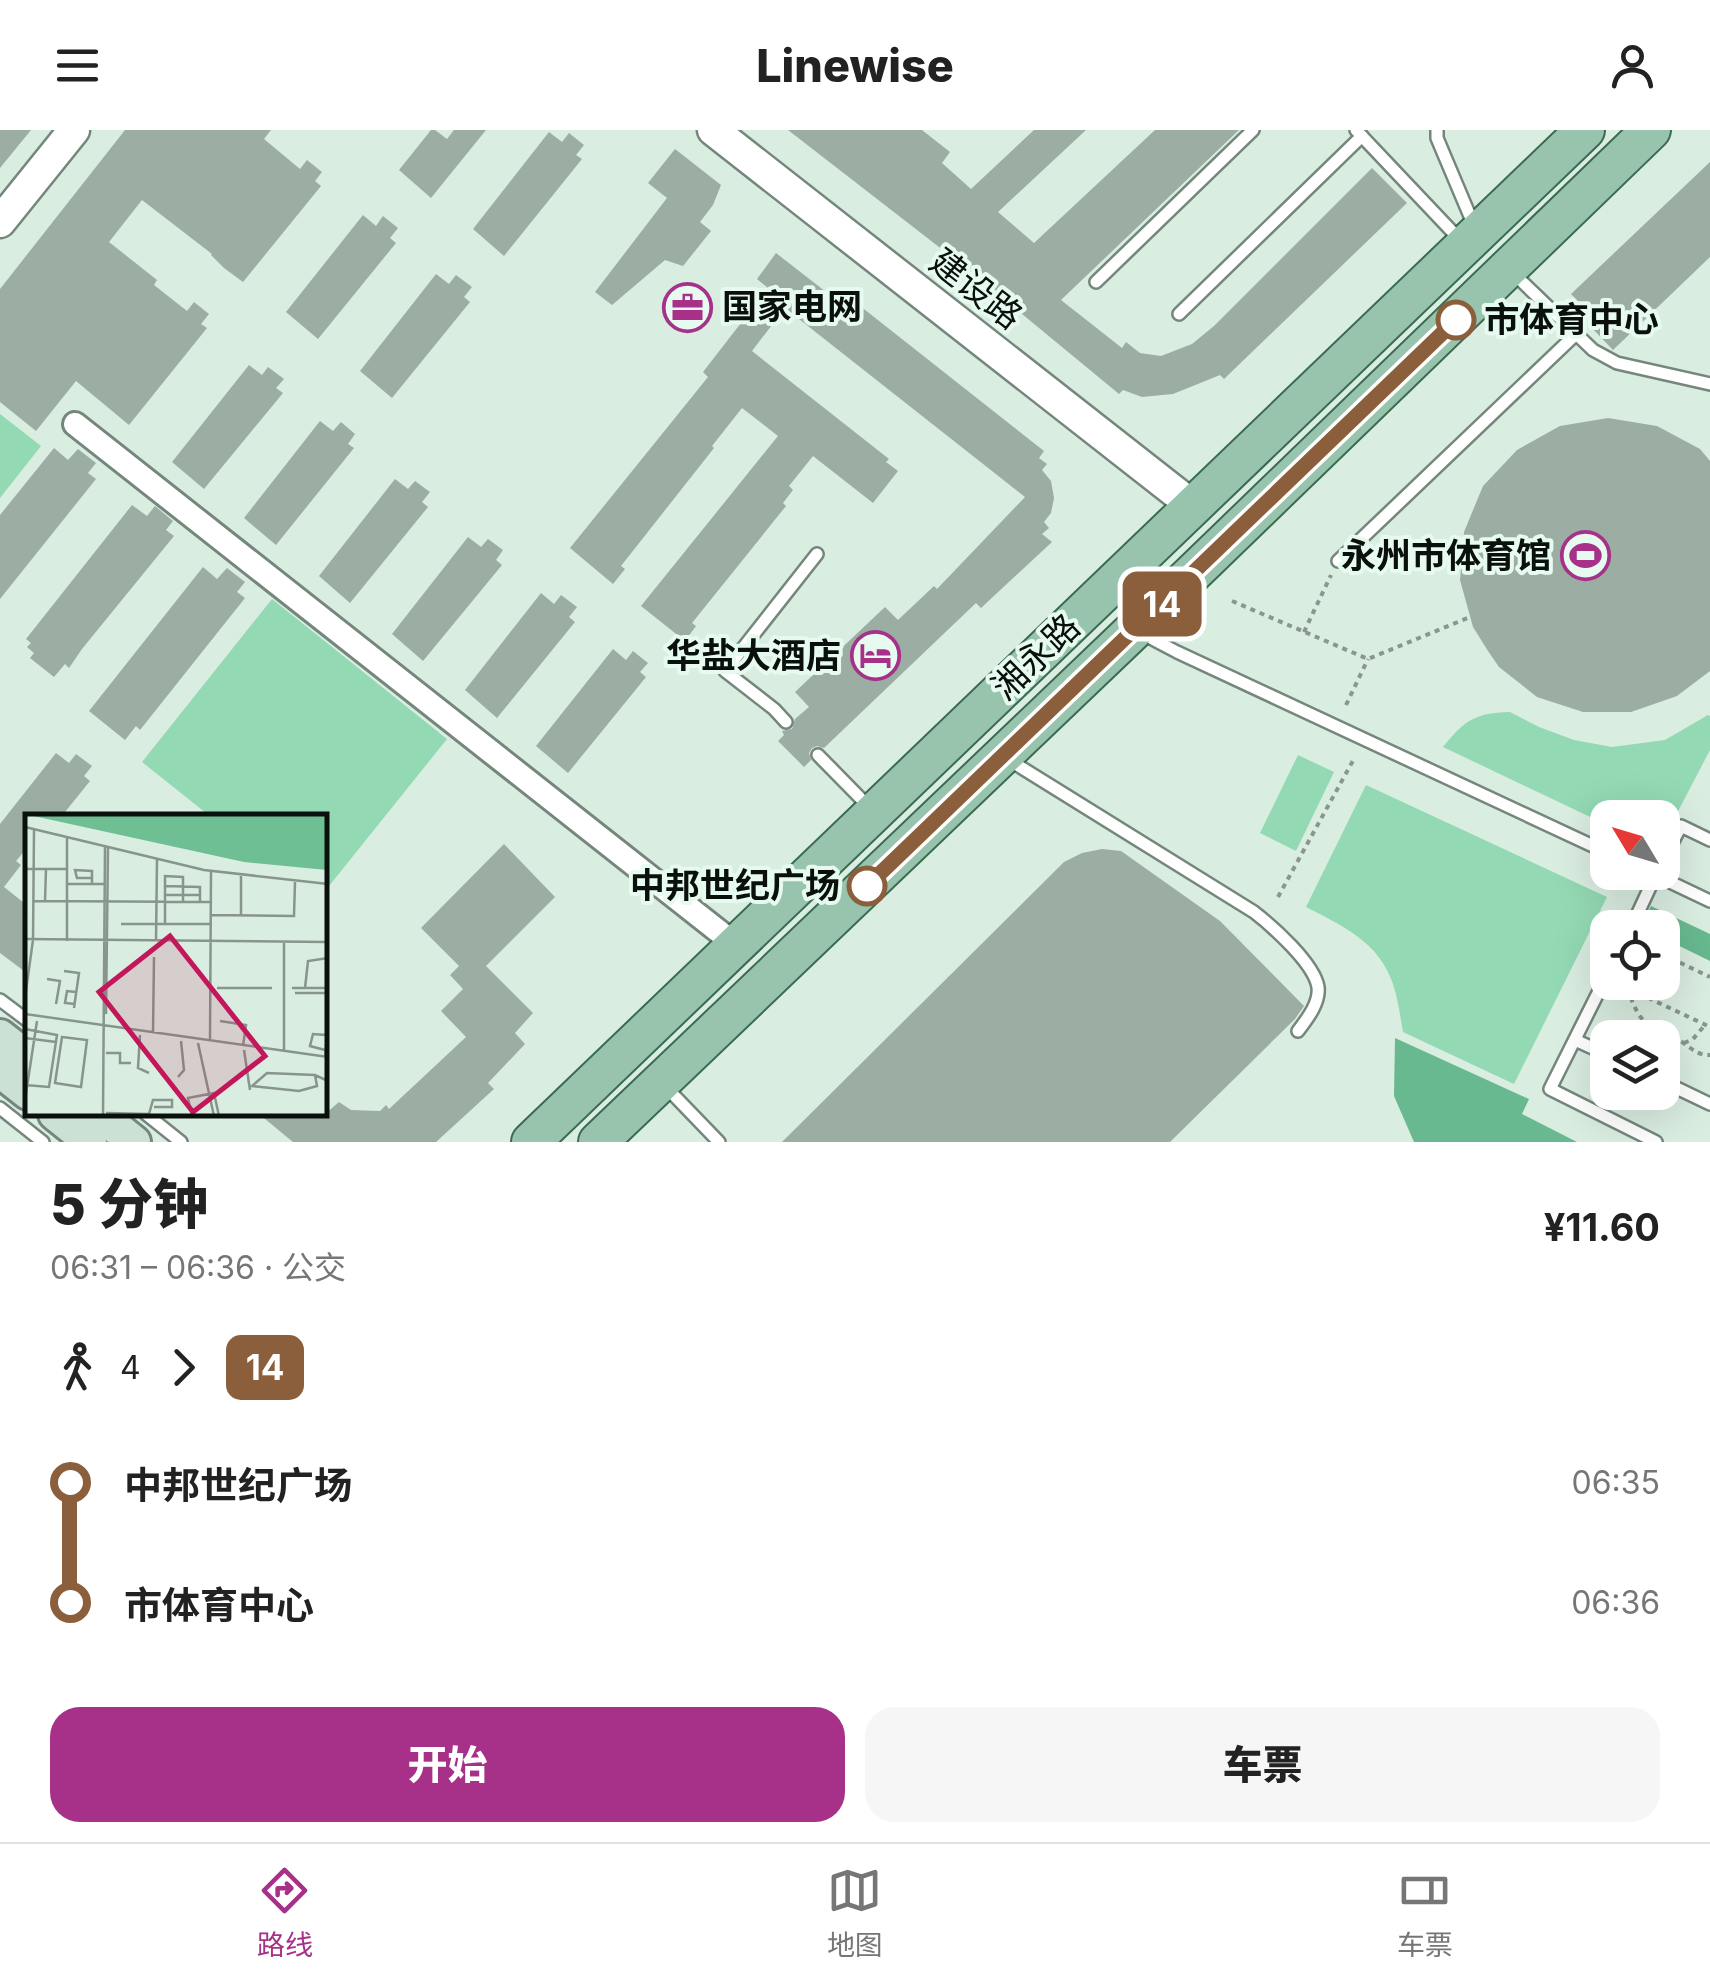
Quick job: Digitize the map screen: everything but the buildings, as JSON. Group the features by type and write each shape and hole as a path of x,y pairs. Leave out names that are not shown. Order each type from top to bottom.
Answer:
{"main road":[{"name":"湘永路","path":"531,1142 1585,130"},
{"name":"湘永路","path":"598,1142 1136,630 1652,130"},
{"path":"0,1036 25,1056"},
{"path":"0,1071 25,1091"},
{"path":"59,1117 90,1142"},
{"path":"103,1117 134,1142"}],"street":[{"path":"0,222 74,130"},
{"name":"建设路","path":"727,134 1193,506"},
{"path":"75,424 736,945"}],"lane":[{"path":"1096,282 1252,130"},
{"path":"1437,130 1471,239"},
{"path":"1179,314 1359,133 1471,239"},
{"path":"1508,268 1594,350 1618,363 1710,384"},
{"path":"1338,561 1576,334"},
{"path":"786,722 724,671 817,554"},
{"path":"1136,630 1590,845"},
{"path":"818,755 874,812"},
{"path":"1003,756 1254,912 1279,932 1303,958 1318,986 1314,1010 1298,1032"},
{"path":"1680,828 1710,840"},
{"path":"1680,887 1710,901"},
{"path":"0,1000 25,1019"},
{"path":"1595,1000 1550,1089 1656,1142"},
{"path":"1574,1040 1590,1047"},
{"path":"662,1082 719,1142"},
{"path":"1680,1090 1710,1104"},
{"path":"0,1108 44,1142"},
{"path":"150,1117 181,1142"}],"path":[{"path":"1304,632 1338,561"},
{"path":"1232,601 1368,660"},
{"path":"1346,705 1368,660 1470,617"},
{"path":"1278,897 1355,757"},
{"path":"1680,962 1710,976"},
{"path":"1631,1000 1648,1026 1694,1052 1710,1055"},
{"path":"1653,1000 1708,1026 1684,1043"}],"green space":[{"path":"0,414 41,446 0,498"},
{"path":"272,599 447,739 328,887 328,814 207,814 142,762"},
{"path":"1510,712 1574,740 1612,747 1665,740 1708,715 1710,750 1680,807 1680,800 1590,800 1590,817 1443,747 1458,730 1488,714"},
{"path":"1298,755 1334,772 1296,851 1260,833"},
{"path":"1366,785 1607,897 1601,910 1590,910 1590,931 1514,1084 1403,1032 1393,984 1379,957 1358,937 1306,907"},
{"path":"1680,920 1710,934 1710,961 1680,946"},
{"path":"1395,1038 1529,1099 1522,1114 1577,1142 1414,1142 1394,1096"}],"bus line":[{"name":"14","path":"867,886 1456,320"}],"place":[{"name":"国家电网","path":"687,307"},
{"name":"市体育中心","path":"1456,320"},
{"name":"永州市体育馆","path":"1586,556"},
{"name":"华盐大酒店","path":"876,656"},
{"name":"中邦世纪广场","path":"867,886"}]}
